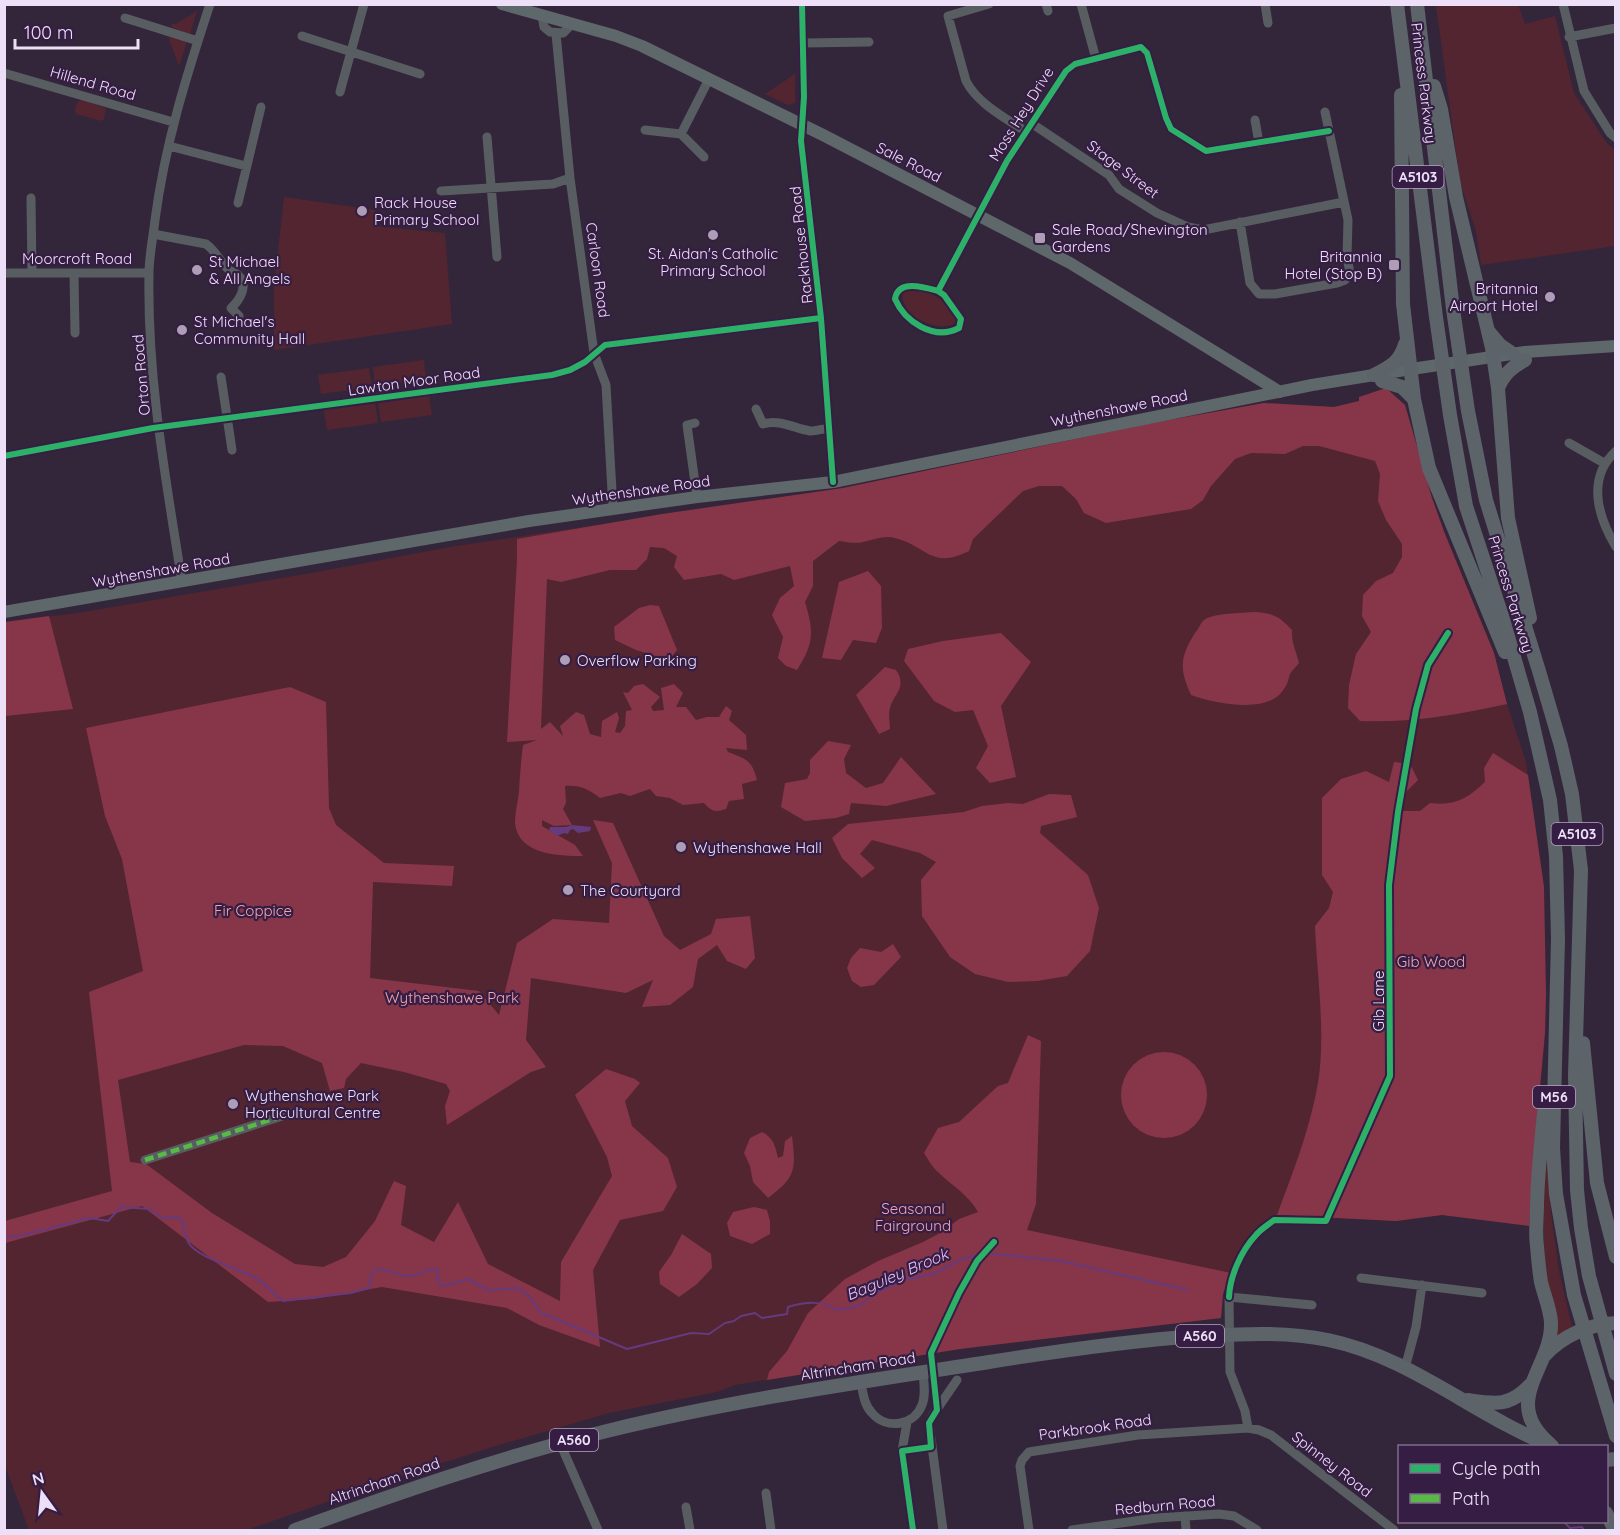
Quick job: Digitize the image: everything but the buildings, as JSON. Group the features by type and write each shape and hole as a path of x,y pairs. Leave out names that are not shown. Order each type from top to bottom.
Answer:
{"highway":[{"name":"Princess Parkway","path":"1397,4 1436,317 1466,506 1530,712 1550,800 1556,856 1558,1001 1553,1148 1556,1194 1579,1316 1616,1436"},
{"name":"Princess Parkway","path":"1417,4 1453,309 1468,411 1486,500 1561,746 1572,794 1581,870 1575,1075 1576,1164 1583,1246 1616,1374"},
{"path":"1402,37 1403,304 1414,399 1429,468 1530,712"},
{"path":"1422,40 1441,110 1456,197 1488,330 1498,388 1506,509 1526,598 1539,671"},
{"path":"1488,330 1500,345 1519,357 1498,388"},
{"path":"1406,341 1400,358 1378,378 1402,387 1414,399"},
{"name":"A5103","path":"1543,1358 1551,1322 1536,1242 1538,1169 1558,1001"},
{"name":"A5103","path":"1578,1002 1597,1184 1616,1257"},
{"name":"A560","path":"1551,1445 1532,1420 1529,1408 1530,1385 1543,1358 1571,1335 1592,1326 1616,1323"},
{"name":"Altrincham Road","path":"295,1530 440,1479 560,1443 684,1414 861,1382 1098,1345 1228,1335 1294,1335 1326,1340 1372,1353 1466,1400 1504,1424 1550,1445"},
{"name":"Altrincham Road","path":"1466,1400 1502,1403 1518,1396 1530,1385"}],"main road":[{"name":"Sale Road","path":"502,4 616,36 642,46 802,124 1070,263 1280,392"},
{"name":"Wythenshawe Road","path":"4,612 529,521 697,497 833,482 1280,392 1556,351 1616,346"}],"street":[{"name":"Orton Road","path":"182,582 158,427 150,350 149,273 160,186 173,122 210,4"},
{"path":"340,92 364,4"},
{"name":"Rackhouse Road","path":"802,4 804,43 801,141 821,318 833,482"},
{"path":"989,4 948,15 966,81 971,91 984,104 1025,131"},
{"path":"1081,4 1096,58"},
{"path":"1265,4 1268,23"},
{"path":"1563,4 1569,37 1584,91 1610,133 1616,138"},
{"path":"542,15 544,27 556,34 567,30 572,24"},
{"path":"124,18 198,41"},
{"path":"1569,37 1616,28"},
{"name":"Carloon Road","path":"556,34 570,178 594,353 606,385 613,509"},
{"path":"302,36 420,74"},
{"path":"804,43 869,42"},
{"name":"Moss Hey Drive","path":"938,291 1025,131 1066,71 1075,64 1141,47 1147,53 1171,129 1206,151 1329,131"},
{"name":"Hillend Road","path":"4,73 173,122"},
{"path":"681,134 709,79"},
{"path":"238,203 261,107"},
{"path":"1240,222 1250,283 1258,294 1275,294 1345,280 1350,273 1347,257 1348,220 1325,112"},
{"path":"1255,120 1259,143"},
{"name":"Stage Street","path":"1031,123 1109,175 1119,189 1157,213 1188,227 1203,230 1344,202"},
{"path":"645,130 681,134 704,157"},
{"path":"487,137 497,257"},
{"path":"168,146 246,166"},
{"path":"441,191 553,184 570,178"},
{"path":"31,198 32,273"},
{"path":"153,234 206,244 213,249 229,270 239,276 243,285 238,303 231,308 239,316"},
{"name":"Moorcroft Road","path":"4,273 149,273"},
{"path":"74,273 75,333"},
{"path":"905,286 923,286 938,291 961,319 955,330 944,332 920,327 909,321 895,299 898,291 905,286"},
{"name":"Lawton Moor Road","path":"4,456 158,427 552,375 570,370 585,362 605,345 821,318"},
{"path":"222,377 232,450"},
{"path":"756,409 762,424 786,423 813,431 829,428"},
{"path":"687,425 697,497"},
{"path":"1569,443 1604,464"},
{"path":"1616,451 1604,464 1598,480 1597,502 1603,523 1616,547"},
{"path":"145,1160 298,1111"},
{"path":"1361,1278 1482,1293"},
{"path":"1405,1368 1416,1327 1422,1285"},
{"path":"1248,1428 1245,1411 1230,1372 1229,1297 1312,1305"},
{"path":"861,1382 865,1401 872,1413 881,1421 891,1424 907,1422 922,1404 923,1372"},
{"path":"943,1530 929,1429 930,1419 957,1380"},
{"path":"902,1449 907,1422"},
{"path":"891,1424 902,1449 913,1530"},
{"name":"Parkbrook Road","path":"1029,1530 1020,1466 1029,1452 1138,1435 1248,1428"},
{"name":"Spinney Road","path":"1248,1428 1271,1436 1394,1530"},
{"path":"560,1443 598,1530"},
{"path":"902,1449 931,1446"},
{"path":"766,1493 771,1530"},
{"path":"686,1507 690,1530"},
{"name":"Redburn Road","path":"1071,1530 1107,1528 1185,1516 1227,1515 1246,1522 1257,1530"},
{"path":"1185,1516 1186,1530"}],"green space":[{"path":"1436,5 1518,5 1525,24 1555,16 1574,93 1606,142 1615,150 1615,246 1481,265 1476,231 1460,182"},
{"path":"197,11 190,34 171,27 172,24 176,24"},
{"path":"171,34 188,39 179,66 169,39"},
{"path":"795,74 795,103 788,105 765,94"},
{"path":"82,100 106,108 104,119 101,121 76,114 77,102"},
{"path":"284,197 375,210 374,226 445,233 452,324 274,350 274,286"},
{"path":"915,289 944,301 957,318 956,323 940,326 914,316 903,301 903,293"},
{"path":"424,360 426,379 375,386 373,367"},
{"path":"369,368 372,387 321,394 318,375"},
{"path":"1386,388 1405,405 1432,498 1494,653 1507,704 1470,712 1397,721 1360,721 1348,708 1349,685 1356,654 1371,632 1362,616 1363,595 1376,581 1393,573 1402,557 1402,544 1386,520 1378,501 1380,474 1375,461 1319,446 1303,446 1285,454 1251,453 1235,459 1211,486 1203,500 1191,509 1106,523 1084,513 1076,499 1062,486 1039,486 1023,491 973,539 969,551 956,556 946,558 930,555 891,537 857,543 839,541 813,561 813,586 805,602 811,637 807,652 797,670 786,666 778,658 783,637 772,615 780,598 794,586 790,566 734,580 721,574 684,580 674,567 677,556 664,548 650,547 647,559 636,570 610,570 561,582 547,579 541,729 550,722 563,736 560,726 576,712 584,715 590,734 601,737 602,721 617,712 619,718 615,732 620,733 625,726 626,711 632,710 623,692 628,693 634,686 643,684 660,697 651,707 653,711 664,710 661,688 674,684 683,693 676,707 686,707 696,720 719,717 726,706 732,711 729,720 746,735 747,750 726,748 728,752 750,764 757,780 742,784 744,799 729,801 726,809 719,811 711,809 704,803 683,805 670,798 656,796 650,789 630,796 621,793 600,798 584,788 565,786 566,803 563,809 572,825 554,826 542,820 542,826 575,845 583,856 541,852 524,842 518,834 515,819 523,745 537,740 507,742 517,539 662,514 843,488 1147,424 1264,403 1334,407 1359,401 1359,397"},
{"path":"429,395 432,415 381,422 378,402"},
{"name":"Wythenshawe Park","path":"1359,397 1405,405 1432,498 1494,653 1507,704 1526,762 1544,887 1529,1226 1442,1215 1396,1221 1277,1215 1258,1228 1246,1244 1223,1294 1221,1318 1021,1339 735,1385 717,1392 609,1413 499,1445 398,1477 247,1530 29,1530 5,1466 5,622 78,613 450,547 843,488 1147,424 1264,403 1334,407 1359,401"},
{"path":"375,403 378,423 327,430 324,410"},
{"path":"868,571 881,586 882,628 876,643 853,640 841,660 822,658 839,582"},
{"path":"650,605 659,606 677,650 669,660 636,650 615,640 614,627 639,608"},
{"path":"1254,612 1275,616 1292,630 1299,663 1291,673 1283,691 1272,700 1250,705 1212,701 1191,695 1184,678 1184,656 1202,622 1219,615"},
{"path":"49,616 73,709 5,716 5,622"},
{"path":"1001,633 1031,662 1001,706 1016,777 990,783 976,768 988,746 973,710 955,712 934,701 904,661 908,649 943,641"},
{"path":"885,667 896,670 901,682 889,710 890,729 879,734 856,695"},
{"name":"Fir Coppice","path":"290,687 326,702 329,808 336,825 384,863 454,866 452,886 373,882 370,978 479,991 499,1015 517,943 553,919 609,923 612,863 593,820 613,823 664,936 680,950 711,934 716,919 750,916 755,958 746,969 727,961 717,945 698,959 693,987 670,1005 642,1007 653,980 626,993 531,978 526,1040 546,1067 531,1072 447,1125 445,1106 450,1091 446,1084 361,1063 346,1079 344,1088 330,1091 322,1063 283,1046 244,1045 118,1080 130,1162 146,1164 212,1213 295,1264 323,1267 346,1257 375,1221 394,1181 406,1186 401,1225 434,1242 458,1202 488,1264 560,1301 561,1262 612,1176 607,1157 575,1095 606,1069 635,1079 640,1083 625,1101 632,1126 668,1158 677,1187 663,1211 620,1220 593,1270 600,1347 539,1325 507,1308 382,1287 314,1299 268,1302 142,1206 5,1243 5,1221 112,1191 89,992 143,971 122,859 105,816 86,728"},
{"path":"828,741 851,745 844,759 846,773 866,788 883,783 901,757 936,794 886,806 851,803 849,814 836,818 805,821 781,807 785,783 807,779 810,773 810,760"},
{"name":"Gib Wood","path":"1493,753 1528,775 1544,887 1545,1033 1529,1226 1442,1215 1396,1221 1277,1215 1306,1134 1318,1083 1321,1025 1315,926 1329,908 1333,892 1322,875 1322,798 1341,779 1366,771 1389,782 1394,762 1410,764 1418,780 1397,801 1402,811 1420,811 1430,803 1454,802 1472,793 1485,782 1484,768"},
{"path":"1049,794 1071,795 1077,817 1041,826 1040,833 1088,875 1099,908 1090,951 1067,976 1037,981 1008,982 975,974 950,957 922,916 921,880 936,862 920,853 872,840 860,854 875,868 862,878 842,858 832,838 848,824 964,812 982,806 1008,803 1023,804"},
{"path":"893,944 901,957 874,985 861,987 852,981 847,968 851,958 860,948 881,952"},
{"path":"1028,1035 1041,1041 1036,1204 1027,1230 1231,1273 1223,1294 1221,1318 960,1349 767,1380 769,1372 787,1351 808,1313 845,1279 878,1261 942,1232 959,1219 978,1212 965,1195 936,1170 924,1153 938,1128 959,1122 998,1086 1008,1083"},
{"path":"1164,1052 1188,1059 1200,1071 1207,1095 1200,1119 1188,1131 1164,1138 1140,1131 1128,1119 1121,1095 1128,1071 1140,1059"},
{"path":"762,1132 772,1140 778,1158 783,1156 785,1141 792,1136 794,1157 794,1165 789,1178 768,1198 753,1182 750,1166 744,1153 750,1138"},
{"path":"1545,1153 1547,1153 1551,1213 1559,1271 1572,1327 1555,1338 1545,1269 1543,1214"},
{"path":"754,1207 767,1210 770,1234 752,1244 730,1236 727,1223 733,1212"},
{"path":"682,1234 711,1254 712,1268 697,1284 679,1297 660,1284 659,1272"}],"shaded area":[{"path":"572,825 591,827 590,831 578,833 573,829 568,834 557,836 549,830 550,827"}],"waterway":[{"name":"Baguley Brook","path":"4,1237 20,1236 90,1218 108,1221 121,1207 150,1209 162,1218 175,1217 182,1220 187,1240 192,1247 207,1257 254,1277 283,1301 351,1293 369,1288 372,1273 377,1269 407,1276 437,1269 438,1283 443,1286 468,1279 488,1290 517,1288 529,1296 540,1312 627,1349 691,1333 709,1334 741,1316 755,1313 762,1318 787,1314 788,1307 801,1304 819,1303 837,1310 858,1306 878,1292 904,1280 934,1274 962,1259 985,1253 1061,1261 1188,1290"},
{"name":"Baguley Brook","path":"1565,1523 1570,1528 1582,1527 1584,1530"}],"marked path":[{"path":"145,1160 298,1111"}],"cycle path":[{"path":"802,4 804,97 801,141 821,318 833,482"},
{"path":"938,291 944,295 961,319 959,328 940,332 921,327 906,315 895,299 897,293 906,287 919,286 938,291 1007,161 1066,71 1075,64 1141,47 1147,53 1171,129 1206,151 1329,131"},
{"path":"4,456 153,428 552,375 570,370 585,362 605,345 821,318"},
{"name":"Gib Lane","path":"1229,1297 1234,1272 1241,1256 1262,1229 1274,1220 1326,1221 1390,1076 1389,885 1398,812 1416,709 1428,665 1448,633"},
{"path":"913,1530 902,1451 931,1447 929,1423 937,1410 931,1353 977,1261 994,1242"}],"place":[{"name":"Rack House Primary School","path":"362,211"},
{"name":"St. Aidan's Catholic Primary School","path":"713,235"},
{"name":"Sale Road/Shevington Gardens","path":"1040,238"},
{"name":"Britannia Hotel (Stop B)","path":"1394,265"},
{"name":"St Michael & All Angels","path":"197,270"},
{"name":"Britannia Airport Hotel","path":"1550,297"},
{"name":"St Michael's Community Hall","path":"182,330"},
{"name":"Overflow Parking","path":"565,660"},
{"name":"Wythenshawe Hall","path":"681,847"},
{"name":"The Courtyard","path":"568,890"},
{"name":"Wythenshawe Park Horticultural Centre","path":"233,1104"}],"park label":[{"name":"Seasonal Fairground","path":"913,1216"}]}
